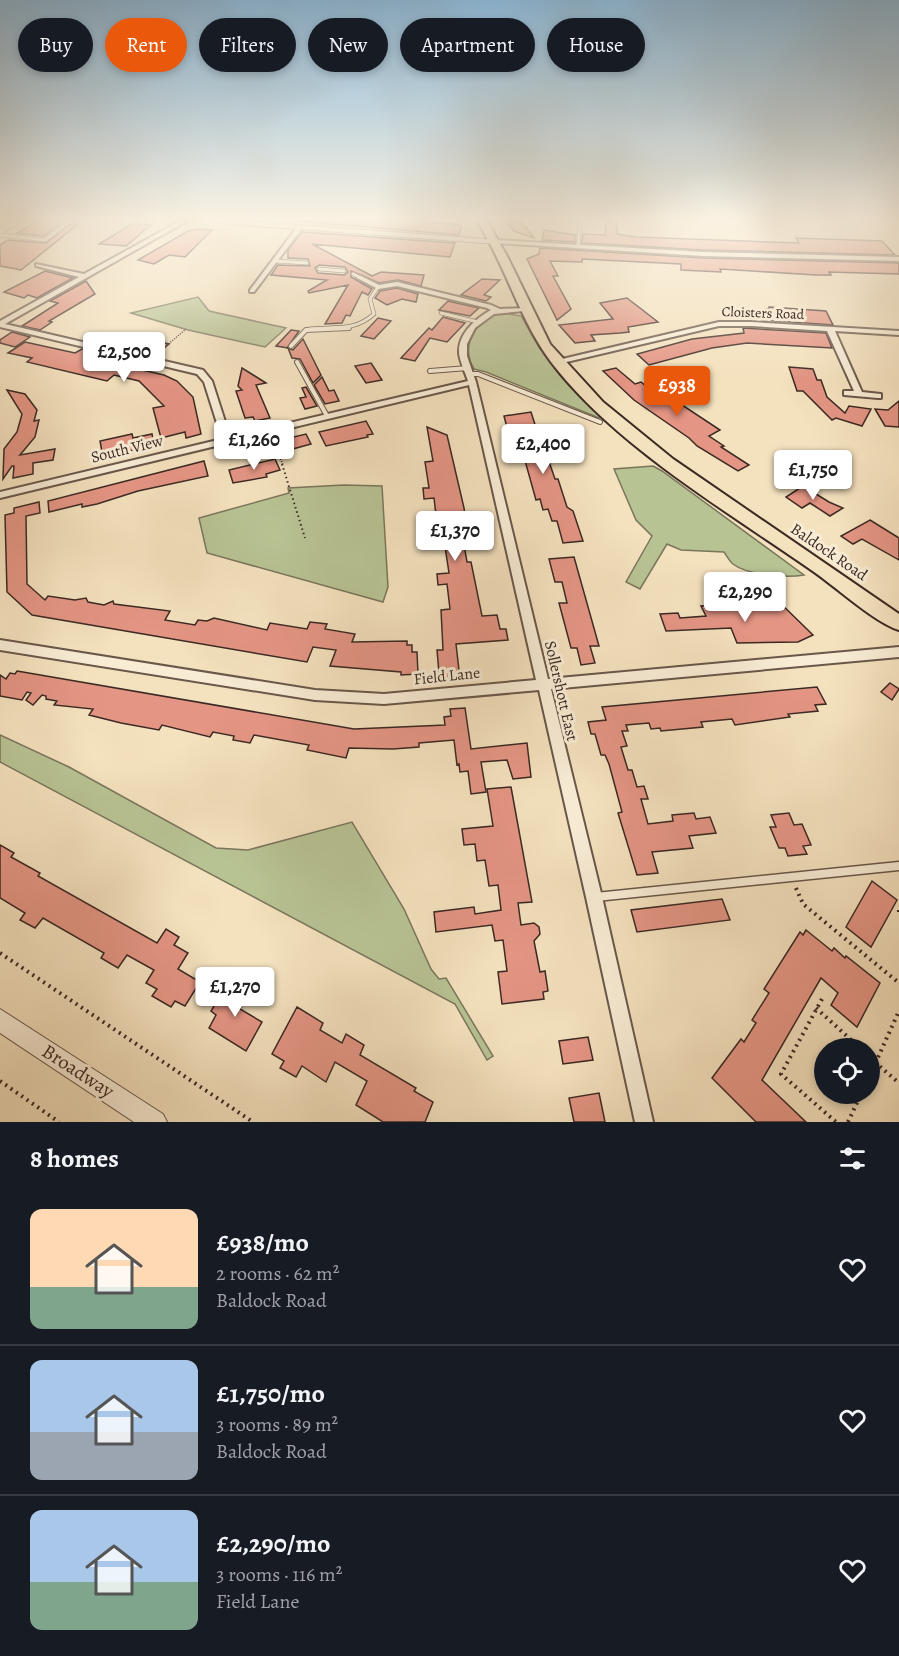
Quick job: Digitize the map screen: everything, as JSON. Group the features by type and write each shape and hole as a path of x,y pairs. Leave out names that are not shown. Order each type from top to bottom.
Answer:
{"main road":[{"name":"Baldock Road","path":"509,273 524,309 558,362 661,459 899,622"}],"street":[{"path":"71,273 86,277"},
{"path":"0,325 92,273"},
{"path":"245,284 254,288 265,273"},
{"path":"356,275 378,287 404,286 489,306 498,311"},
{"path":"478,322 498,311 524,309"},
{"name":"Sollershott East","path":"478,322 463,344 463,356 470,375 594,897 644,1122"},
{"name":"Cloisters Road","path":"558,362 719,324 899,333"},
{"path":"0,325 192,370 204,376 220,412 227,440"},
{"path":"830,329 859,394"},
{"name":"South View","path":"0,495 327,416 470,375"},
{"path":"846,393 878,396"},
{"name":"Field Lane","path":"0,645 315,695 384,699 899,652"},
{"name":"Broadway","path":"0,1020 155,1122"}],"lane":[{"path":"291,346 306,330 339,330 362,324 374,314 370,299 378,287"},
{"path":"441,313 478,322"},
{"path":"297,362 327,416"},
{"path":"430,371 478,374 600,422"},
{"path":"594,897 899,866"}],"path":[{"path":"150,360 186,329"},
{"path":"269,430 296,499 304,538"},
{"path":"792,877 803,904 899,983"},
{"path":"0,953 253,1122"},
{"path":"822,999 781,1074 836,1122"},
{"path":"816,1008 849,1038"},
{"path":"880,1054 899,1011"},
{"path":"880,1066 899,1083"},
{"path":"0,1081 59,1122"},
{"path":"848,1122 856,1104"}],"green space":[{"path":"198,297 209,311 286,328 265,347 188,330 131,313"},
{"path":"502,313 521,316 540,349 605,416 599,418 474,369 469,351 473,334 485,321"},
{"path":"653,466 804,575 777,576 747,571 733,564 724,552 681,550 667,544 640,589 626,582 652,536 636,520 614,469"},
{"path":"344,485 382,486 388,587 383,602 207,553 199,518 289,493 288,488"},
{"path":"0,735 69,767 216,848 248,850 352,822 404,909 431,969 439,979 446,978 493,1056 487,1060 455,1004 0,762"}],"building":[{"path":"40,273 54,273 73,278 37,298 28,295 24,298 4,292"},
{"path":"351,273 351,277 372,289 368,295 362,292 350,316 346,315 342,323 325,324 348,285 309,293 308,291 327,280 271,275"},
{"path":"357,273 372,276 378,273 424,275 421,286 398,280 379,283"},
{"path":"534,273 557,273 558,276 553,276 571,309 557,320"},
{"path":"790,273 831,275 816,275"},
{"path":"482,279 500,280 484,295 491,297 486,301 461,295"},
{"path":"86,281 95,294 49,321 52,322 40,330 22,326 58,303 50,301"},
{"path":"397,288 418,294 416,302 402,299 387,305 375,298 380,291"},
{"path":"627,298 658,322 628,327 629,332 591,335 595,341 575,343 559,325 613,319 600,303"},
{"path":"448,301 479,308 470,316 439,310"},
{"path":"769,307 826,311 833,325 761,320 768,319 765,309"},
{"path":"443,317 465,323 447,342 430,338 415,361 401,358 429,328 432,330"},
{"path":"378,318 391,321 374,339 361,336"},
{"path":"743,328 826,333 832,348 747,343 712,348 649,365 637,354 692,339 744,333"},
{"path":"291,330 299,331 287,348 276,346"},
{"path":"12,332 30,337 15,347 0,343 0,340"},
{"path":"103,334 132,336 169,344 154,356 92,342"},
{"path":"303,339 321,375 313,383 300,359 292,358 288,348 293,350"},
{"path":"25,342 75,353 82,349 144,364 138,369 164,375 177,381 193,397 201,434 186,438 185,432 161,438 153,408 164,406 139,381 114,375 107,381 27,362 32,358 8,353"},
{"path":"371,363 382,380 366,383 355,366"},
{"path":"789,367 813,369 817,380 821,380 827,397 845,413 849,406 871,409 862,426 836,418 832,420 803,391 797,391"},
{"path":"242,368 266,383 256,385 270,418 255,421 253,417 245,418 236,391 242,390 238,386"},
{"path":"616,368 635,384 641,382 651,390 659,386 685,404 682,405 720,430 709,436 724,446 721,447 749,465 738,471 697,446 634,400 603,371"},
{"path":"322,377 329,391 334,390 339,401 325,404 314,385"},
{"path":"306,387 317,406 305,409 300,398 306,397 302,388"},
{"path":"7,390 25,394 37,410 34,421 39,420 35,437 20,455 55,449 53,460 33,463 33,474 13,478 14,466 12,466 3,479 4,449 17,432 22,414"},
{"path":"899,401 899,427 885,426 875,409 888,410"},
{"path":"531,412 538,434 542,434 543,439 547,439 550,450 545,450 555,479 558,479 567,507 573,511 583,541 563,543 557,521 552,521 548,509 543,510 540,499 536,500 519,439 510,439 504,416"},
{"path":"366,421 373,434 367,435 368,437 326,446 319,432"},
{"path":"427,427 447,435 464,508 467,533 462,534 467,562 471,562 482,616 497,615 500,629 506,629 508,640 456,644 460,679 446,680 445,673 439,673 437,650 443,650 441,610 450,609 447,584 438,585 437,574 449,573 444,540 439,541 434,498 424,499 423,488 429,488 425,462 433,461"},
{"path":"132,434 133,438 152,434 154,445 103,457 100,441"},
{"path":"306,434 311,444 289,450 285,439"},
{"path":"275,459 280,470 266,474 267,477 233,483 229,470"},
{"path":"204,461 208,476 138,491 97,504 82,507 82,504 49,512 48,501"},
{"path":"803,486 843,508 830,516 810,503 802,508 786,497"},
{"path":"39,502 40,513 26,516 27,584 45,600 48,596 75,600 86,598 88,602 104,605 113,601 114,604 170,611 165,620 195,625 198,620 207,621 214,618 267,630 270,623 307,629 310,622 327,624 325,629 355,634 352,642 407,641 407,645 412,645 412,652 417,652 418,674 401,675 401,672 330,666 336,650 313,647 307,662 32,615 7,592 5,515 14,513 14,508"},
{"path":"870,520 899,538 899,560 862,539 853,544 841,536"},
{"path":"574,557 599,646 590,646 595,663 581,665 577,648 571,648 559,603 567,603 562,582 555,582 549,559"},
{"path":"775,598 813,635 798,642 737,643 731,628 666,631 660,614 678,613 680,618 706,616 701,606 740,603 742,609 752,608"},
{"path":"17,671 354,729 445,725 444,717 451,716 450,709 465,708 471,749 527,743 531,777 513,779 507,760 481,762 486,792 471,794 468,771 460,772 459,764 457,765 454,740 419,743 419,747 393,749 349,748 346,758 307,750 309,745 254,735 250,743 233,740 234,736 213,732 210,737 162,725 159,730 121,723 89,715 93,709 54,705 57,701 46,699 46,696 42,695 33,705 26,700 31,693 27,692 22,700 0,696 0,675 6,679 10,673 15,674"},
{"path":"890,683 899,689 892,700 881,692"},
{"path":"817,687 826,704 815,705 818,711 788,714 790,717 735,725 732,719 701,722 703,727 661,731 660,728 651,729 649,723 626,725 628,731 622,731 627,746 621,747 628,770 632,770 637,787 644,786 648,799 641,799 648,824 673,821 672,815 694,813 696,819 710,817 716,833 689,836 693,848 652,852 658,873 637,875 618,813 622,812 609,764 605,755 601,755 595,734 591,734 588,722 606,720 602,707"},
{"path":"511,787 532,902 518,903 521,925 534,923 539,927 540,934 534,941 540,972 545,971 548,991 543,992 544,999 502,1004 498,972 507,971 503,940 495,941 492,925 436,932 434,912 474,907 475,914 501,910 498,885 489,886 485,860 477,861 475,844 464,845 462,829 493,826 487,789"},
{"path":"789,813 794,825 802,824 811,845 803,846 807,854 788,856 785,848 779,848 770,827 776,827 771,815"},
{"path":"0,845 14,853 11,857 40,873 38,876 157,943 166,929 179,937 174,945 188,953 178,969 200,982 185,1006 175,1001 171,1007 152,996 157,989 146,983 154,970 127,955 118,968 101,958 104,953 43,918 35,928 20,920 25,913 0,898"},
{"path":"872,881 897,900 871,947 846,927"},
{"path":"722,899 730,920 637,932 631,910"},
{"path":"806,930 832,951 834,948 845,958 846,956 880,983 857,1027 831,1005 838,993 821,978 762,1080 806,1122 756,1122 712,1078 741,1039 744,1042 756,1023 752,1020 769,993 764,989 800,932 803,935"},
{"path":"244,980 251,984 251,989 240,1009 262,1022 246,1051 209,1028 216,1015 211,1011 224,989 233,995"},
{"path":"297,1007 323,1023 320,1030 342,1043 346,1034 364,1045 360,1055 416,1088 414,1091 433,1102 425,1122 383,1122 356,1105 367,1081 335,1062 326,1082 302,1066 296,1077 280,1068 284,1061 272,1054"},
{"path":"588,1037 593,1060 563,1064 559,1041"},
{"path":"599,1093 605,1122 574,1122 569,1098"}]}
